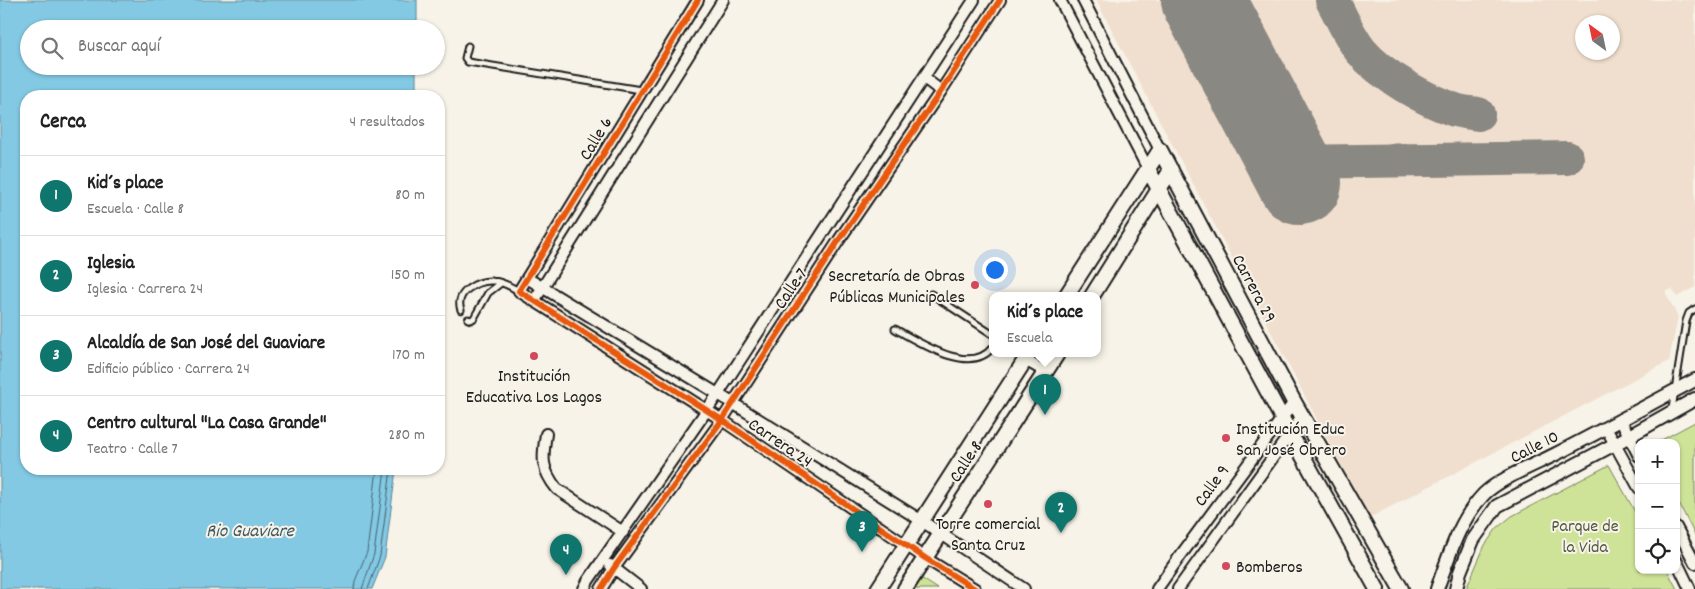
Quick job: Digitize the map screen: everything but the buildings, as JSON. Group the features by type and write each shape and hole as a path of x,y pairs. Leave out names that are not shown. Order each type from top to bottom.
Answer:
{"main road":[{"path":"1069,292 1160,150"},
{"name":"Carrera 29","path":"1160,150 1302,417 1401,589"},
{"name":"Carrera 29","path":"1148,169 1290,433 1377,589"},
{"path":"1095,292 1171,170"},
{"name":"Calle 8","path":"878,589 1023,357"},
{"name":"Calle 8","path":"905,589 1055,357"}],"street":[{"name":"Calle 6","path":"519,291 698,0"},
{"name":"Calle 6","path":"534,301 723,0"},
{"name":"Calle 7","path":"586,585 718,394 974,0"},
{"name":"Calle 7","path":"602,589 614,568 722,420 731,403 1000,0"},
{"name":"Carrera 29","path":"1060,0 1148,169"},
{"name":"Carrera 29","path":"1082,0 1160,150"},
{"path":"924,78 941,91"},
{"path":"825,230 840,240"},
{"name":"Carrera 24","path":"527,278 922,521 1024,589"},
{"name":"Carrera 24","path":"519,291 722,420 925,558 974,589"},
{"path":"1025,357 1046,372"},
{"name":"Calle 10","path":"1437,589 1458,532 1471,510 1485,493 1513,476 1695,380"},
{"name":"Calle 10","path":"1456,589 1460,572 1473,540 1497,506 1615,444 1672,412 1694,397"},
{"name":"Calle 9","path":"1157,589 1294,402"},
{"name":"Calle 9","path":"1178,589 1302,417"},
{"path":"1621,420 1635,449"},
{"path":"1606,428 1637,484"},
{"path":"546,434 543,456 546,475 550,481 557,489 623,532"},
{"path":"1485,493 1497,506"},
{"path":"1677,529 1695,563"},
{"path":"603,559 641,589"},
{"path":"1178,559 1193,566"},
{"path":"1680,568 1690,589"},
{"path":"586,585 602,589"}],"lane":[{"path":"468,46 465,58 468,62 642,90"},
{"path":"461,310 460,298 471,287 487,281 495,281 519,291"},
{"path":"468,319 474,318 488,293 501,283"},
{"path":"930,294 989,332"},
{"path":"1672,412 1686,321 1689,313 1695,310"},
{"path":"895,329 946,356 974,358 986,356 989,352"}],"shaded area":[{"path":"1096,0 1695,0 1695,287 1677,297 1672,289 1665,292 1678,317 1669,361 1369,518"}],"green space":[{"path":"1695,422 1695,535 1680,506 1680,439 1663,439"},
{"name":"Parque de la Vida","path":"1609,465 1635,512 1635,574 1669,574 1677,589 1466,589 1485,545 1497,528 1512,516"},
{"path":"921,578 938,589 914,589"}],"water":[{"name":"Rio Guaviare","path":"0,0 417,0 417,20 20,20 20,75 416,75 416,90 20,90 20,475 395,475 385,557 372,589 0,589"}],"taxiway":[{"path":"1332,0 1361,51 1380,69 1404,86 1443,106 1478,114"},
{"path":"1289,162 1567,158"}],"runway":[{"path":"1203,0 1300,183"}],"cycle path":[{"path":"698,0 519,291 722,420 925,558 975,589"},
{"path":"601,589 614,568 722,420 839,240 941,91 1000,0"}],"place":[{"name":"Secretaría de Obras Públicas Municipales","path":"975,285"},
{"name":"Institución Educativa Los Lagos","path":"534,356"},
{"name":"Kid´s place","path":"1045,415"},
{"name":"Institución Educ San José Obrero","path":"1226,438"},
{"name":"Torre comercial Santa Cruz","path":"988,504"},
{"name":"Iglesia","path":"1061,533"},
{"name":"Alcaldía de San José del Guaviare","path":"862,552"},
{"name":"Bomberos","path":"1226,566"},
{"name":"Centro cultural \"La Casa Grande\"","path":"566,575"}]}
